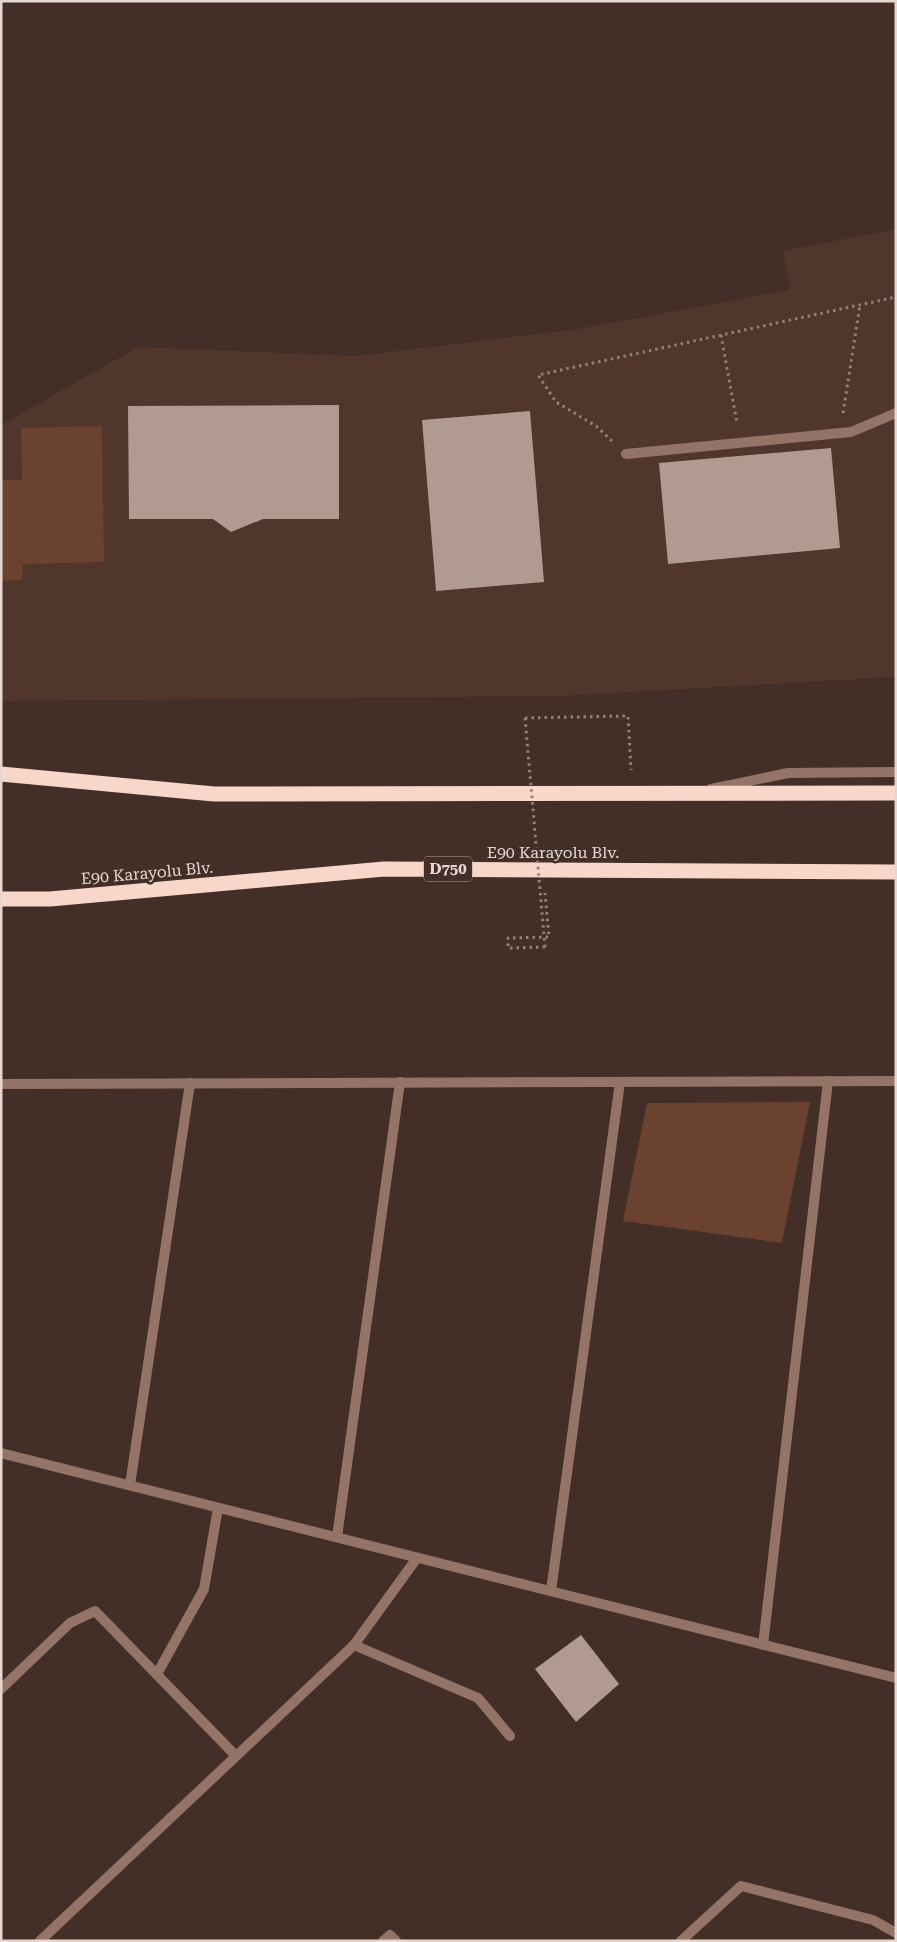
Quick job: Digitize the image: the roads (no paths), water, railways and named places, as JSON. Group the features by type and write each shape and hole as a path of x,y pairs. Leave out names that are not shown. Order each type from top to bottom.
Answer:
{"highway":[{"path":"1,774 214,794 896,793"},
{"name":"E90 Karayolu Blv.","path":"1,899 50,899 384,869 896,872"}],"street":[{"path":"626,454 851,432 896,414"},
{"path":"686,794 788,772 896,772"},
{"path":"763,1645 828,1081"},
{"path":"1,1084 896,1081"},
{"path":"337,1537 400,1082"},
{"path":"551,1591 620,1082"},
{"path":"130,1485 190,1083"},
{"path":"1,1453 896,1678"},
{"path":"157,1674 204,1589 218,1508"},
{"path":"40,1941 354,1646 418,1558"},
{"path":"1,1689 70,1623 95,1611 236,1756"},
{"path":"354,1646 478,1698 510,1736"},
{"path":"681,1941 741,1886 873,1920 896,1933"},
{"path":"383,1941 390,1935 396,1941"}]}
